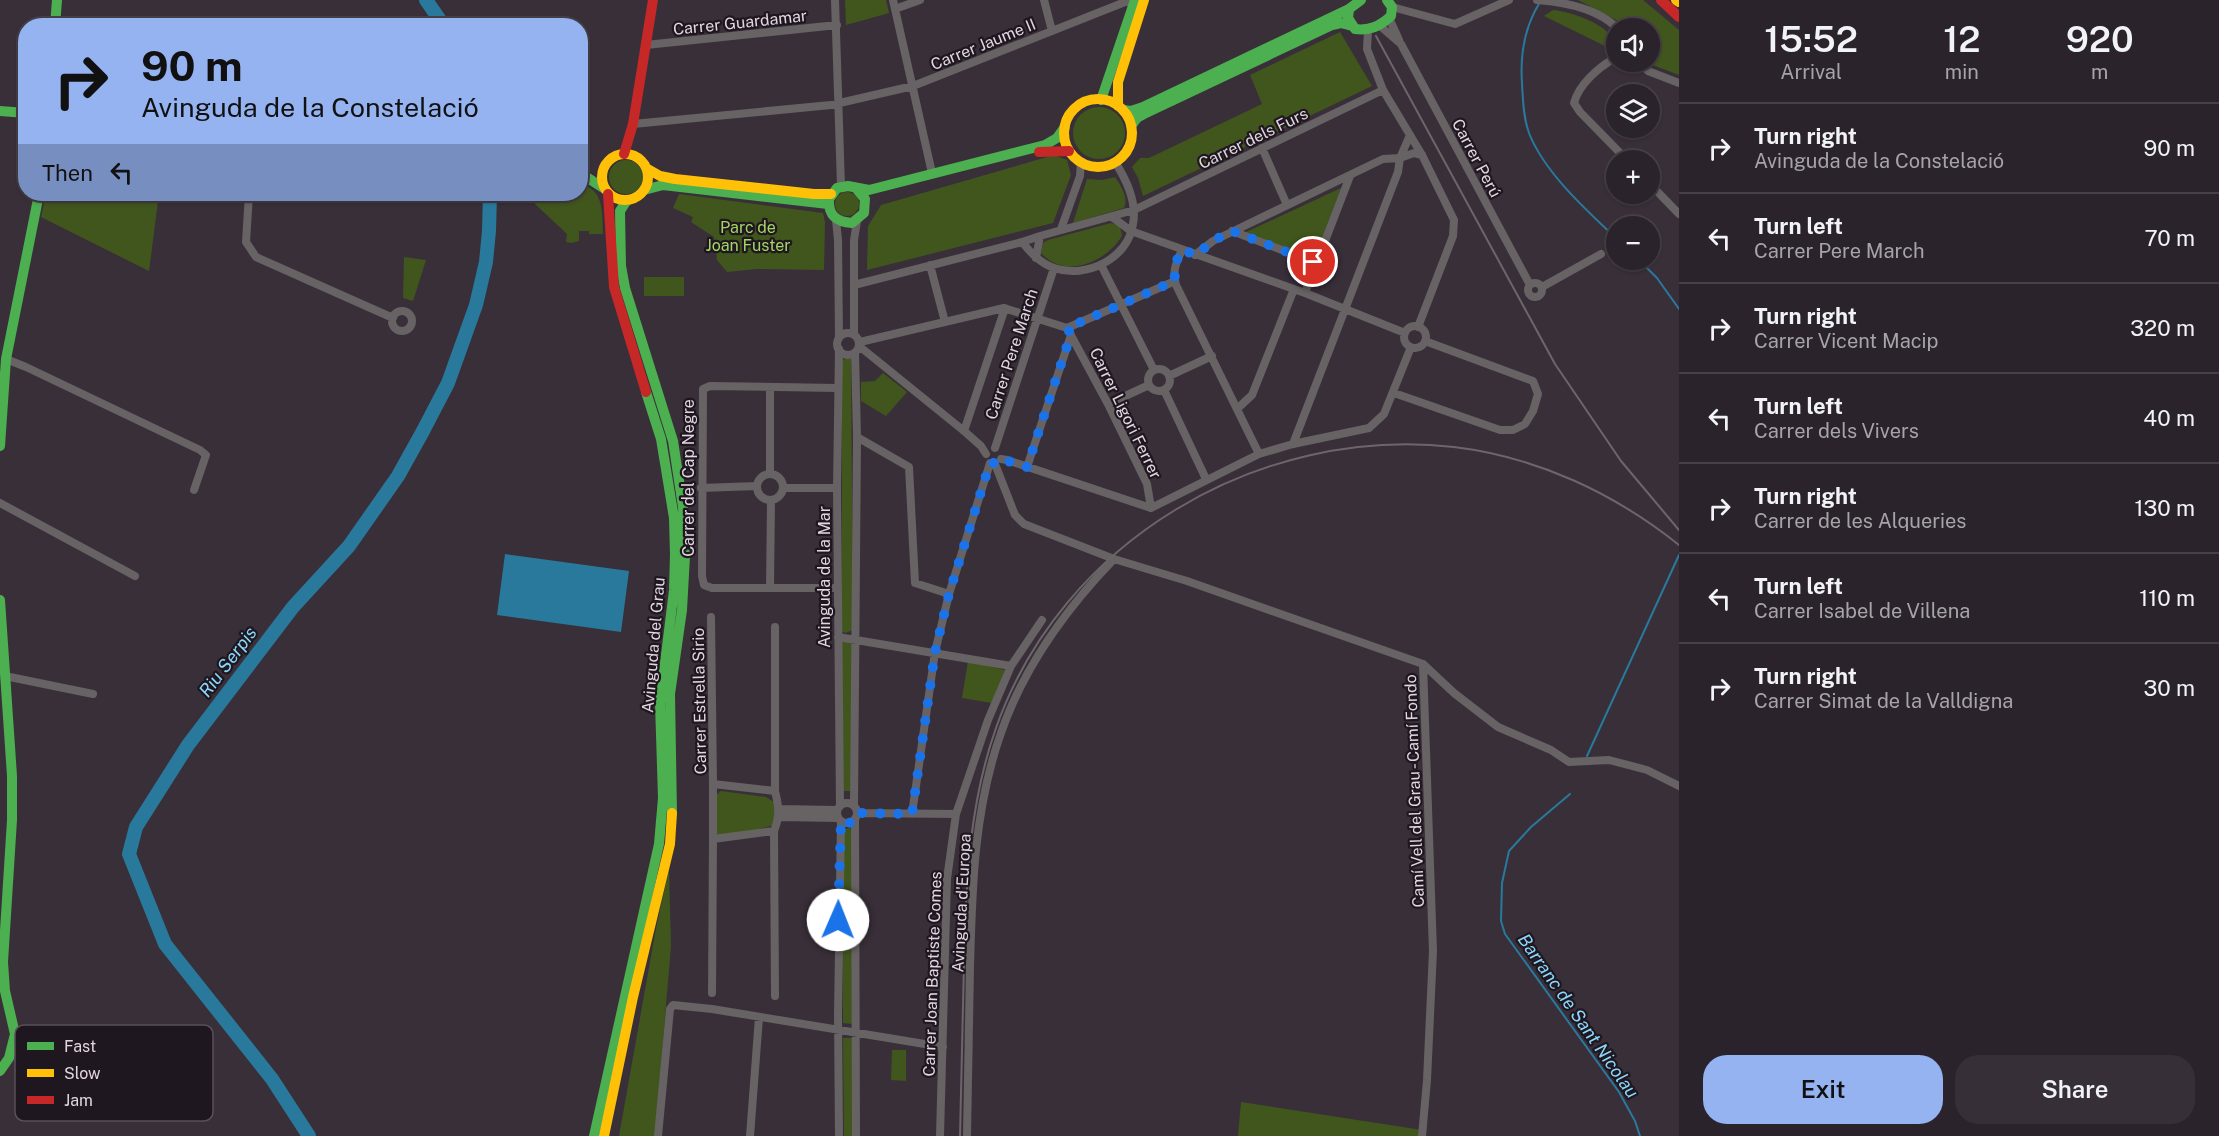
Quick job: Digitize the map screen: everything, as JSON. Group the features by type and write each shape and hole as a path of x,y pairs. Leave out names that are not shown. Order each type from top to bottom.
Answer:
{"main road":[{"path":"56,18 57,0"},
{"path":"62,18 63,0"},
{"path":"624,154 633,124 653,0"},
{"path":"1660,0 1679,17"},
{"path":"1101,100 1140,2"},
{"path":"1140,2 1118,82 1120,108 1131,126 1129,146 1115,162 1098,167 1081,162 1069,151 1064,135 1067,119 1078,106 1089,100 1101,100 1120,108 1131,111 1143,107 1356,3"},
{"path":"1356,3 1348,18 1359,29"},
{"path":"1131,126 1137,118 1332,26 1341,23 1359,29 1379,25 1390,5"},
{"path":"0,111 18,112"},
{"path":"0,118 18,119"},
{"path":"856,188 863,194 866,203 864,213 857,220 846,224 836,220 828,210 830,199 841,186 856,188 869,190 1045,145 1057,138 1065,127"},
{"path":"866,203 885,192 983,166 1046,150 1069,151"},
{"path":"606,192 602,175 604,168 612,158 624,154 635,157 646,168 660,176 814,194 830,199"},
{"path":"588,171 604,168"},
{"path":"588,178 614,198 627,201 637,197 644,190 648,176 646,168"},
{"path":"644,190 675,186 813,201 830,199"},
{"name":"Avinguda del Grau","path":"594,1136 659,844 663,798 660,703 672,606 675,554 672,500 664,449 614,287 606,192"},
{"path":"0,446 6,359 38,201"},
{"name":"Avinguda del Grau","path":"604,1136 635,987 670,844 673,805 670,694 683,600 685,564 683,507 673,441 623,279 620,211 627,201"},
{"path":"0,600 12,776 12,820 3,962 5,991 15,1034 14,1046 0,1071"},
{"path":"0,1059 7,1045 12,1022"}],"street":[{"path":"835,0 841,186"},
{"path":"893,0 932,173"},
{"path":"895,9 920,0"},
{"path":"1044,0 1052,31"},
{"path":"1390,5 1455,24 1509,0"},
{"path":"1537,0 1577,6 1606,20"},
{"name":"Carrer Jaume II","path":"633,124 839,104 913,86 1125,2 1140,2"},
{"name":"Carrer Perú","path":"1390,5 1401,44 1530,285 1536,283 1542,287 1601,254"},
{"name":"Carrer Guardamar","path":"646,45 837,25"},
{"name":"Carrer Perú","path":"1379,25 1401,44"},
{"path":"1359,29 1383,90 1422,154 1452,212 1455,228 1418,327"},
{"path":"1606,63 1576,93 1574,103 1617,150"},
{"path":"1651,72 1679,83"},
{"name":"Carrer dels Furs","path":"1022,242 1134,210 1383,90"},
{"path":"1293,444 1398,172 1400,159 1410,135"},
{"path":"1262,148 1287,205"},
{"path":"1196,255 1213,241 1232,231 1383,159 1400,159 1414,153 1422,154"},
{"path":"1061,229 1080,176 1081,162"},
{"path":"854,285 1022,242 1036,258 1054,268 1075,271 1101,265 1119,250 1131,231 1134,210 1129,191 1115,162"},
{"path":"1305,293 1350,176"},
{"path":"1660,193 1677,208"},
{"path":"249,201 246,242 256,257 393,318"},
{"path":"1113,217 1131,231 1346,308 1405,333"},
{"path":"836,220 838,349 844,354 858,347 945,322 1005,308 1038,317 1069,331"},
{"path":"857,220 854,236 854,333 858,347 996,457 1151,508 1259,454 1293,444 1370,428 1384,414 1411,347"},
{"path":"1232,231 1316,263"},
{"path":"1036,258 1040,237"},
{"path":"1182,250 1174,266 1175,281 1259,454"},
{"path":"930,265 945,322"},
{"path":"1101,265 1154,370"},
{"name":"Carrer Pere March","path":"912,814 935,652 949,594 996,457 1054,268"},
{"path":"1027,467 1069,331 1120,304 1175,281"},
{"path":"1237,409 1252,395 1294,289"},
{"path":"964,431 1005,308"},
{"path":"1418,327 1424,331 1425,341 1418,348 1411,347 1406,342 1405,333 1409,328 1418,327"},
{"name":"Carrer Ligori Ferrer","path":"1069,331 1147,484 1151,508"},
{"path":"839,338 844,333 854,333"},
{"path":"1394,393 1500,430 1513,430 1525,424 1533,411 1538,394 1533,381 1425,341"},
{"name":"Avinguda de la Mar","path":"854,805 858,347"},
{"name":"Avinguda de la Mar","path":"838,349 839,1136"},
{"path":"1169,376 1212,356"},
{"path":"6,359 200,450 206,455 194,490"},
{"path":"1162,369 1169,376 1169,385 1164,390 1156,391 1149,385 1149,376 1154,370 1162,369"},
{"path":"1108,404 1149,385"},
{"name":"Carrer del Cap Negre","path":"770,387 711,386 701,392 702,576 704,585 709,588 770,588"},
{"path":"770,474 770,387 837,388"},
{"path":"1164,390 1206,479"},
{"path":"857,437 909,467 915,583 949,594"},
{"path":"996,457 1000,476"},
{"path":"1000,476 1008,467 1017,464"},
{"path":"770,474 781,480 783,488 779,496 771,500 762,498 757,486 761,478 770,474"},
{"name":"Camí Vell del Grau - Camí Fondo","path":"1000,476 1017,518 1024,524 1114,559 1187,581 1423,664 1433,951 1422,1136"},
{"path":"701,488 757,486"},
{"path":"783,488 837,488"},
{"path":"771,500 770,588 838,588"},
{"path":"0,503 135,576"},
{"name":"Avinguda d'Europa","path":"967,1136 972,886 980,820 991,764 1020,687 1042,649 1069,608 1114,559"},
{"name":"Carrer Estrella Sirio","path":"711,617 712,993"},
{"name":"Carrer Joan Baptiste Comes","path":"940,1136 947,879 956,814 988,720 1011,666 1042,620"},
{"path":"775,627 775,791 779,813 774,831 775,996"},
{"path":"838,637 1011,666"},
{"path":"1423,664 1454,693 1498,727 1551,750 1569,762 1609,759 1647,770 1679,786"},
{"path":"5,676 93,693"},
{"path":"713,784 775,791"},
{"path":"839,814 846,802 854,805 856,817 856,1136"},
{"path":"779,813 839,814 851,823 856,817 956,814"},
{"path":"713,839 774,831"},
{"path":"658,1136 670,1009 677,1004 943,1047"},
{"path":"750,1136 759,1017"}],"green space":[{"path":"845,0 886,0 889,13 846,25"},
{"path":"1578,0 1643,0 1679,30 1679,75 1660,68 1660,18 1612,18"},
{"path":"1553,10 1577,15 1595,23 1606,31 1606,47 1544,16"},
{"path":"1340,32 1372,86 1143,196 1132,167 1140,158 1149,158 1262,104 1250,75"},
{"path":"1099,107 1109,109 1117,115 1123,123 1125,133 1123,143 1117,151 1109,157 1099,159 1089,157 1081,151 1075,143 1073,133 1075,123 1081,115 1089,109"},
{"path":"1054,155 1067,160 1071,175 1053,223 867,270 868,226 881,205"},
{"path":"626,160 638,165 643,177 638,189 626,194 614,189 609,177 614,165"},
{"path":"1115,177 1125,196 1124,208 1073,223 1087,179 1102,180"},
{"path":"589,187 601,204 603,234 579,231 579,241 566,242 567,234 535,204 535,201 588,201"},
{"path":"1341,188 1314,259 1244,233"},
{"path":"847,192 856,195 859,204 856,213 847,216 838,213 835,204 838,195"},
{"name":"Parc de Joan Fuster","path":"679,194 823,213 825,222 824,270 756,269 727,272 717,260 714,237 691,222 693,217 673,208"},
{"path":"44,201 158,201 149,271 41,217"},
{"path":"1111,223 1120,226 1122,236 1115,245 1096,260 1073,266 1062,265 1051,261 1041,253 1043,243 1048,240"},
{"path":"404,257 426,260 413,301 403,298"},
{"path":"644,277 684,277 684,296 644,296"},
{"path":"845,358 851,358 853,630 845,633 842,631 842,361"},
{"path":"883,373 907,392 886,416 861,401 861,382 875,381"},
{"path":"843,639 852,642 852,791 843,791 841,643"},
{"path":"968,661 1005,670 992,703 962,698"},
{"path":"721,791 766,797 774,802 776,814 774,825 756,830 719,835 715,833 715,796"},
{"path":"850,828 852,831 852,1024 843,1023 843,829"},
{"path":"669,869 671,946 655,1136 619,1136 656,928"},
{"path":"843,1038 852,1038 852,1136 844,1136"},
{"path":"892,1050 906,1050 906,1081 891,1080"},
{"path":"1241,1102 1422,1130 1422,1136 1238,1136"}],"water":[{"path":"505,554 629,571 621,632 497,615"}],"waterway":[{"name":"Riu Serpis","path":"426,0 438,18"},
{"name":"Barranc de Sant Nicolau","path":"1540,2 1527,31 1523,51 1523,95 1527,127 1545,162 1580,203 1606,228"},
{"name":"Riu Serpis","path":"309,1136 272,1079 165,944 129,854 136,827 188,745 293,607 349,546 398,476 423,431 448,383 476,305 486,262 490,201"},
{"name":"Barranc de Sant Nicolau","path":"1649,270 1679,309"},
{"name":"Barranc de Sant Nicolau","path":"1587,756 1679,555"},
{"name":"Barranc de Sant Nicolau","path":"1570,794 1531,827 1509,851 1502,883 1501,921 1505,934 1619,1092 1635,1121 1640,1136"}],"railway":[{"path":"1376,36 1555,364 1621,461 1679,530"},
{"path":"960,1136 968,873 975,814 987,757 996,728 1026,662 1067,603 1118,552 1176,509 1240,477 1309,455 1381,445 1454,447 1515,459 1545,469 1573,480 1628,509 1679,545"}],"traffic: fast":[{"path":"56,18 57,0"},
{"path":"1101,100 1135,0"},
{"path":"1361,0 1349,9 1348,18 1355,29 1374,27 1391,16 1392,7 1387,0"},
{"path":"1123,110 1131,111 1143,107 1349,9"},
{"path":"1131,126 1137,118 1146,113 1332,25 1341,23 1352,26"},
{"path":"0,111 18,112"},
{"path":"856,188 865,199 864,213 852,223 834,217 830,210 829,199 837,188 848,186 869,190 1045,145 1057,138 1065,127"},
{"path":"588,178 605,189"},
{"path":"644,190 663,185 828,204"},
{"path":"627,200 620,211 621,266 625,288 673,441 683,507 685,556 682,610 670,694 672,813"},
{"path":"0,446 6,359 38,201"},
{"path":"594,1136 659,844 663,798 660,703 674,590 674,518 661,439 646,392"},
{"path":"0,600 12,776 12,820 3,962 5,991 15,1034 9,1058 0,1071"}],"traffic: slow":[{"path":"1118,106 1118,82 1144,0"},
{"path":"1098,99 1111,102 1122,109 1129,120 1132,133 1129,146 1122,157 1111,164 1098,167 1085,164 1074,157 1067,146 1064,133 1067,120 1074,109 1085,102 1098,99"},
{"path":"625,154 641,161 648,177 641,193 625,200 609,193 602,177 609,161 625,154"},
{"path":"646,168 660,176 675,179 831,194"},
{"path":"604,1136 633,997 670,844 672,813"}],"traffic: jam":[{"path":"624,154 633,124 653,0"},
{"path":"1661,0 1679,17"},
{"path":"1039,152 1069,151"},
{"path":"608,194 614,287 646,392"}],"route":[{"path":"838,920 841,821 851,823 858,813 912,814 935,652 949,594 990,463 997,463 1001,459 1027,467 1071,334 1067,328 1175,281 1174,266 1182,250 1196,255 1213,241 1232,231 1313,262"}]}
